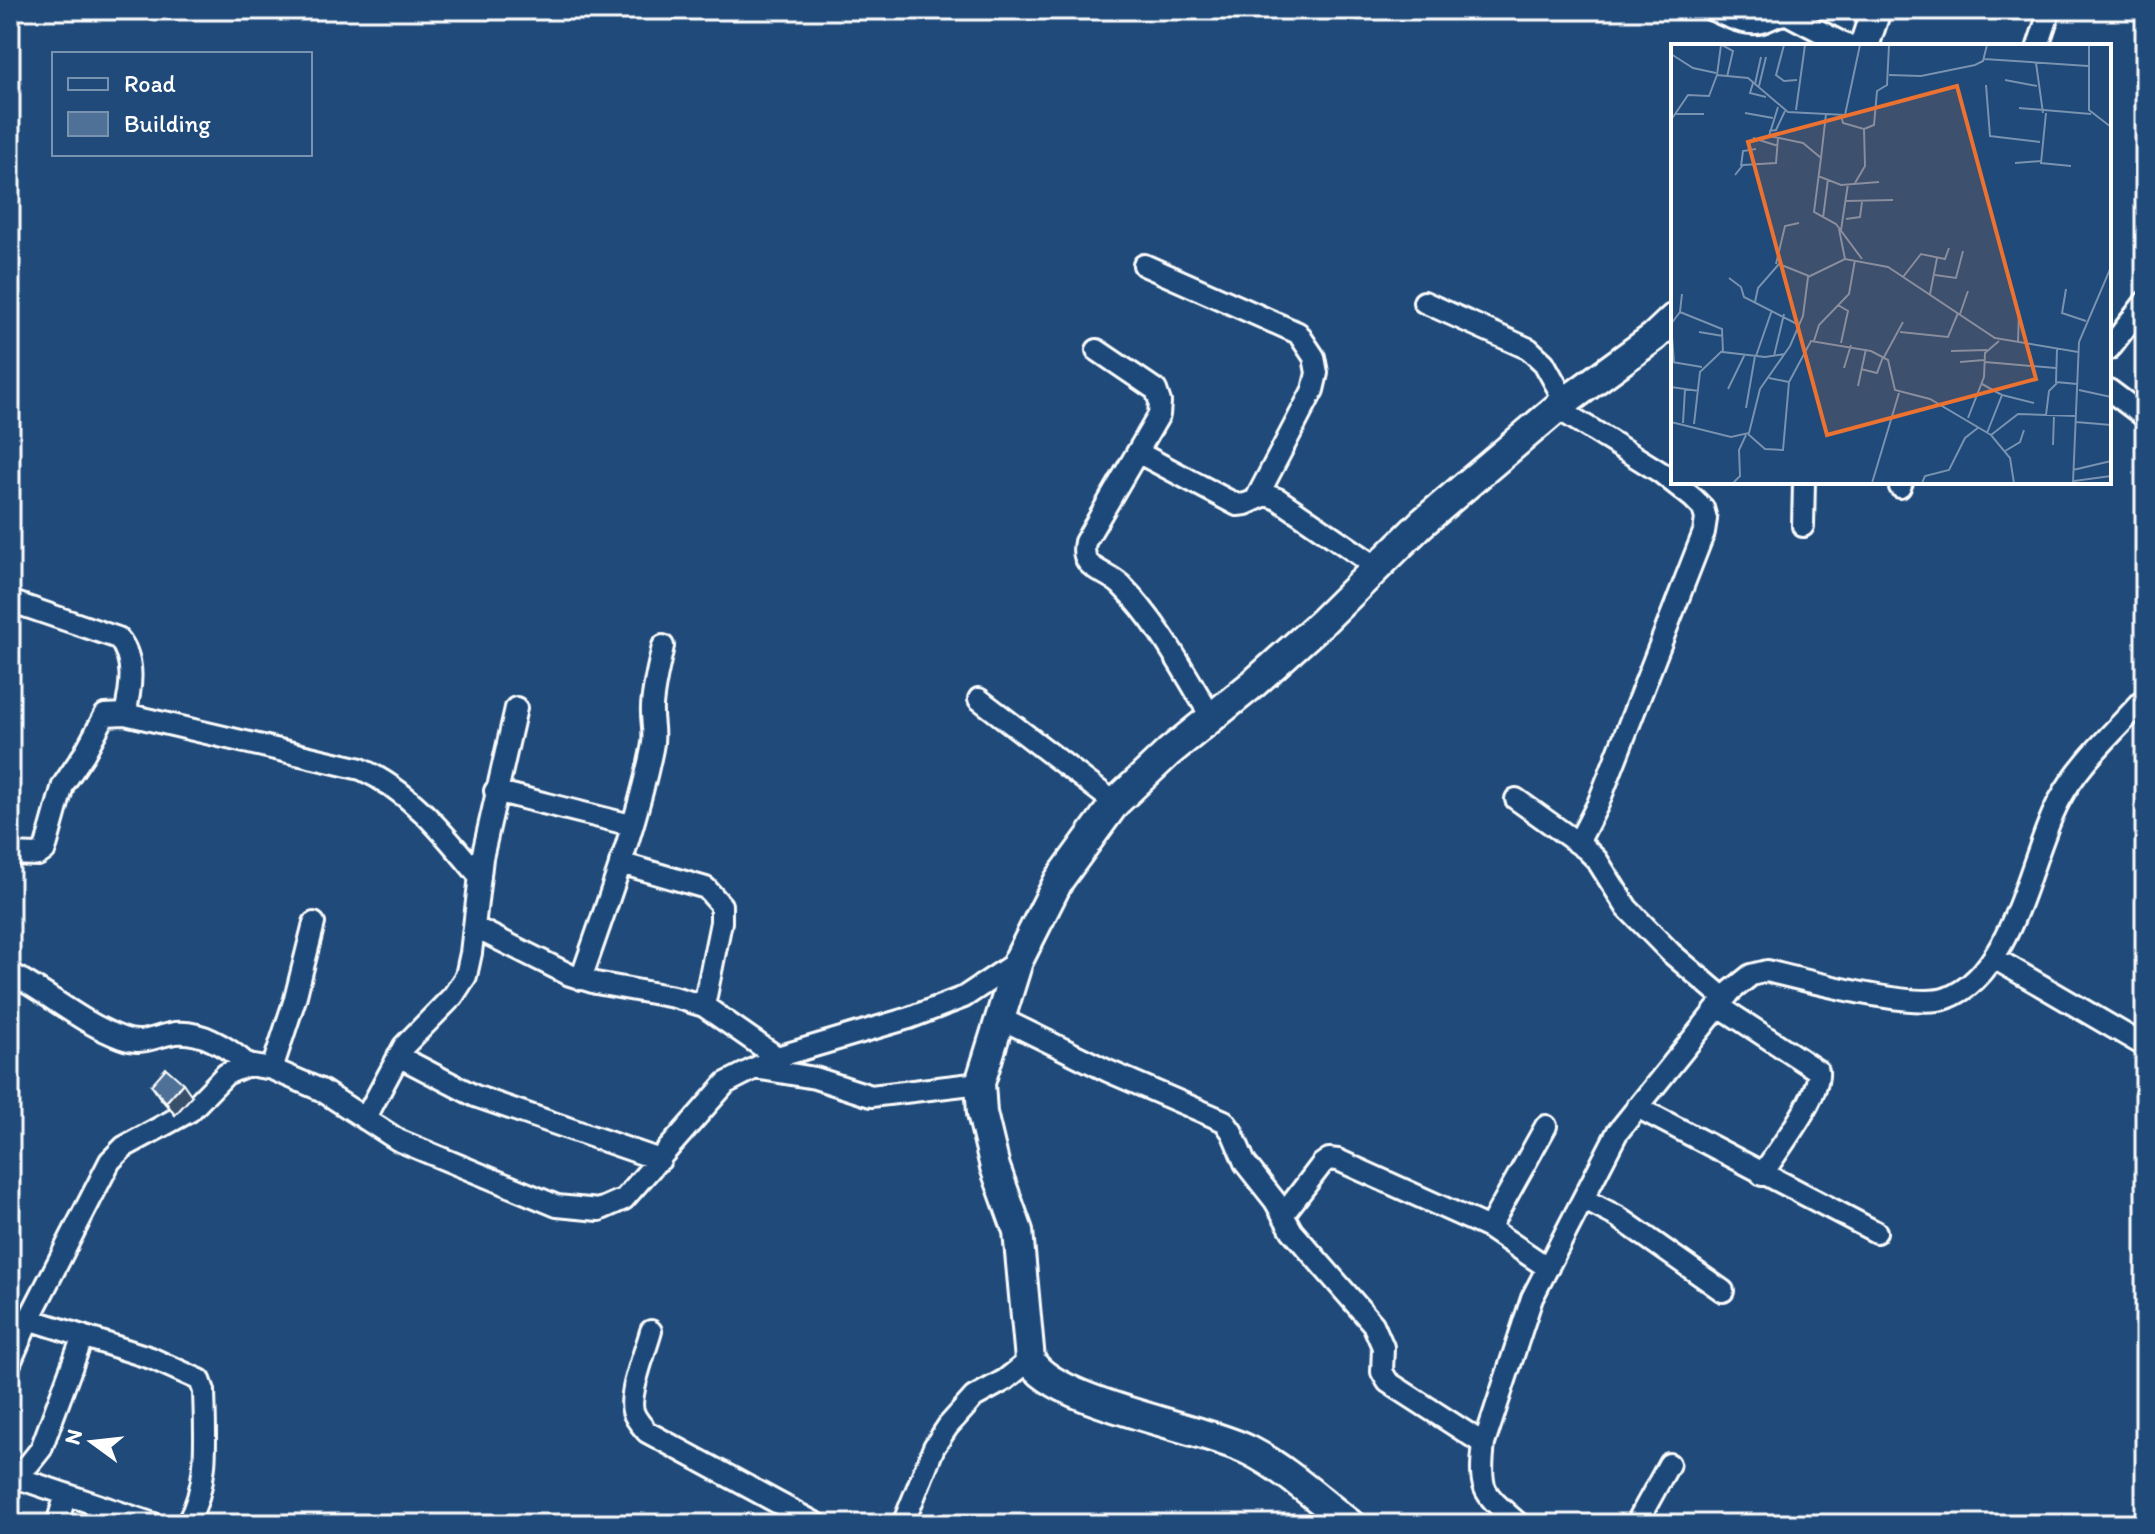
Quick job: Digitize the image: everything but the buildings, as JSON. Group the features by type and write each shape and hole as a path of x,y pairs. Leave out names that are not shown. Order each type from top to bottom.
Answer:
{"street":[{"path":"1712,10 1753,24 1777,14 1787,14 1844,44"},
{"path":"1865,44 1876,10"},
{"path":"2039,44 2050,10"},
{"path":"1144,265 1298,333 1314,357 1317,373 1313,390 1256,499"},
{"path":"1424,302 1529,349 1544,363 1561,404 1671,481"},
{"path":"2111,346 2145,302"},
{"path":"1348,1524 1291,1476 1249,1451 1094,1400 1036,1371 1030,1360 1018,1231 995,1167 982,1113 980,1083 1018,961 1059,880 1115,803 1169,752 1309,633 1422,523 1561,404 1654,337 1671,321"},
{"path":"1097,350 1156,390 1160,402 1159,415 1085,542 1082,554 1087,562 1117,581 1139,604 1212,718"},
{"path":"2111,392 2145,417"},
{"path":"1139,453 1237,505 1266,495 1278,499 1377,567"},
{"path":"1578,843 1598,804 1699,545 1706,519 1703,508 1674,484"},
{"path":"1803,526 1804,484"},
{"path":"10,601 118,638 124,645 131,674 125,714"},
{"path":"581,979 620,863 652,749 656,728 652,705 663,646"},
{"path":"1519,1524 1485,1493 1481,1468 1484,1444 1532,1298 1617,1133 1722,1002 1751,975 1767,971 1915,1002 1947,999 1968,985 1994,958 2022,899 2060,798 2145,698"},
{"path":"979,699 1115,803"},
{"path":"365,1119 404,1046 453,996 466,976 495,791 516,708"},
{"path":"10,854 38,855 45,850 63,785 105,715 125,714 361,769 382,778 429,817 480,877"},
{"path":"495,791 631,825"},
{"path":"1516,799 1597,860 1627,908 1722,1002 1818,1071 1819,1080 1811,1098 1762,1175"},
{"path":"620,863 706,888 721,905 721,922 704,1006"},
{"path":"272,1069 295,999 314,923"},
{"path":"474,927 581,979 704,1006 777,1057"},
{"path":"1994,958 2145,1046"},
{"path":"10,1363 29,1319 110,1161 124,1147 190,1111 226,1074 248,1065 272,1069 321,1090 398,1140 557,1206 599,1210 624,1199 726,1083 777,1057 909,1018 964,997 1018,961"},
{"path":"10,973 92,1024 120,1037 137,1043 173,1033 188,1035 231,1049 248,1065"},
{"path":"1000,1018 1108,1071 1224,1121 1245,1163 1305,1247 1373,1324 1383,1347 1382,1372 1388,1382 1484,1444"},
{"path":"398,1056 475,1096 660,1160"},
{"path":"755,1068 815,1078 871,1096 980,1083"},
{"path":"1637,1107 1876,1232"},
{"path":"1489,1228 1546,1126"},
{"path":"1283,1215 1322,1164 1329,1159 1338,1160 1489,1228 1548,1268"},
{"path":"1583,1199 1618,1217 1723,1291"},
{"path":"29,1319 151,1358 200,1380 204,1391 204,1476 197,1507 187,1524"},
{"path":"651,1331 633,1394 632,1410 647,1432 817,1524"},
{"path":"83,1336 41,1449 12,1478 154,1524"},
{"path":"903,1524 934,1447 948,1426 974,1397 1005,1380 1030,1360"},
{"path":"1636,1524 1669,1464"},
{"path":"57,1524 66,1494"}]}
